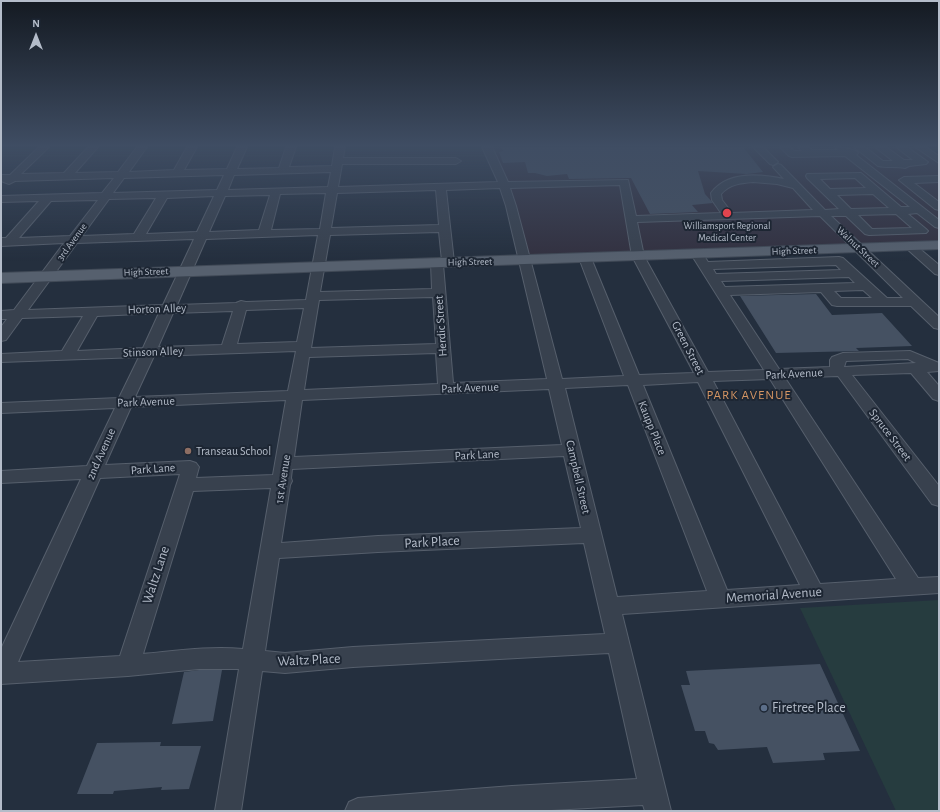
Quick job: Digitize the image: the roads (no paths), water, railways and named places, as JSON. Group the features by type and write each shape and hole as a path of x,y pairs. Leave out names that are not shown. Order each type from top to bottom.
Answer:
{"main road":[{"name":"High Street","path":"1,278 638,256 701,260 861,248 939,245"}],"street":[{"name":"3rd Avenue","path":"1,337 114,185"},
{"name":"2nd Avenue","path":"1,673 224,185"},
{"name":"1st Avenue","path":"228,811 295,395 334,185"},
{"name":"Green Street","path":"504,185 508,185"},
{"path":"1,199 504,185"},
{"name":"Campbell Street","path":"504,185 556,385 656,801"},
{"name":"Green Street","path":"625,185 638,256 751,467 814,592"},
{"path":"726,185 720,188 716,193 717,200 728,216"},
{"path":"791,185 799,188"},
{"name":"Walnut Street","path":"796,185 939,325"},
{"path":"820,185 858,222 910,221 869,185"},
{"path":"888,185 920,210 936,220"},
{"path":"910,185 939,207"},
{"name":"Herdic Street","path":"441,187 446,228 439,293 446,389"},
{"path":"824,189 876,191"},
{"path":"264,234 276,192"},
{"path":"138,238 163,195"},
{"path":"5,242 48,198"},
{"path":"836,201 887,200"},
{"path":"631,219 689,223 728,216 920,210"},
{"path":"766,215 776,226"},
{"path":"5,242 446,228"},
{"path":"910,246 939,271"},
{"name":"Kaupp Place","path":"585,258 720,598"},
{"path":"701,260 839,260 883,301"},
{"path":"701,260 776,375 842,482 912,586"},
{"path":"713,278 853,273"},
{"path":"721,292 867,286"},
{"path":"824,288 837,302 915,302"},
{"name":"Horton Alley","path":"1,315 241,306 313,300 439,293"},
{"path":"228,349 241,306"},
{"path":"66,356 93,311"},
{"name":"Stinson Alley","path":"1,358 228,349 303,350 443,348"},
{"path":"839,372 837,360 842,357 902,354 918,358 938,367"},
{"name":"Park Avenue","path":"1,408 634,382 938,367"},
{"path":"915,368 939,396"},
{"name":"Spruce Street","path":"839,372 939,499"},
{"name":"Park Lane","path":"285,463 572,450"},
{"name":"Park Lane","path":"1,477 190,467 186,485 282,481"},
{"name":"Waltz Lane","path":"128,666 186,485"},
{"name":"Park Place","path":"271,551 378,544 592,534"},
{"name":"Memorial Avenue","path":"609,606 939,585"},
{"name":"Waltz Place","path":"1,673 128,666 227,658 285,663 353,657 618,643"},
{"path":"358,811 656,801"}],"place":[{"name":"Williamsport Regional Medical Center","path":"727,213"},
{"name":"Transeau School","path":"188,451"},
{"name":"Firetree Place","path":"764,708"}],"district":[{"name":"PARK AVENUE","path":"749,395"}]}
